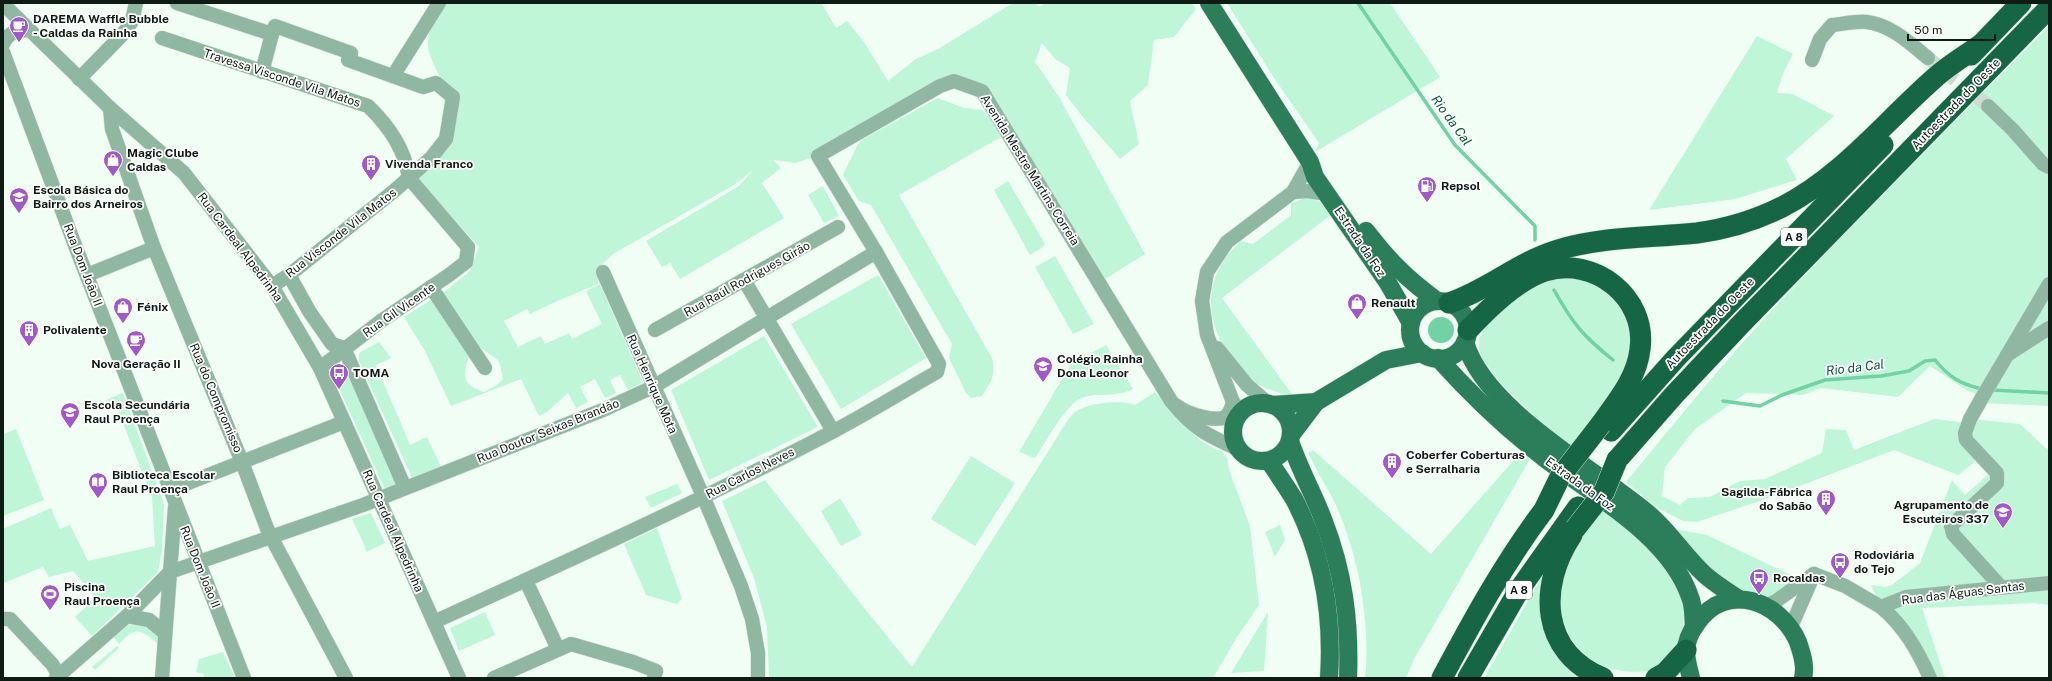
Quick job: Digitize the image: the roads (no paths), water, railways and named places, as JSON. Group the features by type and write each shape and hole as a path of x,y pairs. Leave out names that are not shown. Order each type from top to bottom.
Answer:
{"highway":[{"name":"Autoestrada do Oeste","path":"1442,678 1492,585 1522,540 1606,427 1676,358 2021,3"},
{"name":"Autoestrada do Oeste","path":"1468,678 1519,590 1578,507 1638,435 1741,324 2049,8"},
{"path":"1443,302 1480,291 1527,262 1558,250 1606,239 1683,234 1714,230 1749,220 1782,207 1832,173 1939,74 1980,45"},
{"path":"1467,336 1495,304 1520,285 1543,271 1568,267 1582,269 1609,281 1620,289 1634,311 1639,324 1641,343 1637,364 1632,377 1606,427"},
{"path":"1603,678 1592,673 1579,664 1569,654 1559,640 1550,611 1549,592 1556,563 1576,530 1604,492 1617,460"},
{"path":"1656,678 1665,673 1686,650"}],"main road":[{"name":"Estrada da Foz","path":"1209,3 1310,162 1315,177 1388,283 1411,327"},
{"name":"Estrada da Foz","path":"1310,162 1322,173 1392,264 1412,283 1443,302"},
{"path":"1316,402 1271,405 1254,404 1237,407 1233,430 1234,440 1238,449 1249,459 1257,461 1269,461 1282,454 1290,438 1316,402 1386,360 1411,327 1421,308 1429,303 1443,302 1456,307 1463,313 1467,321 1467,336 1454,354 1386,360"},
{"path":"1411,327 1412,340 1430,356"},
{"name":"Estrada da Foz","path":"1467,336 1472,360 1513,409 1556,446 1623,493 1651,516 1676,541 1704,574 1738,599"},
{"name":"Estrada da Foz","path":"1430,356 1546,460 1612,506 1652,541 1678,572 1686,586 1691,598 1694,627"},
{"path":"1271,405 1287,417 1290,426 1290,438 1323,520 1338,563 1347,607 1348,678"},
{"path":"1269,461 1299,510 1320,566 1328,606 1331,651 1329,678"},
{"path":"1691,678 1686,650 1694,627 1702,615 1712,607 1724,601 1738,599 1749,600 1765,606 1784,620 1801,651 1804,662 1803,678"}],"street":[{"path":"79,79 123,34 132,21 136,3"},
{"path":"177,3 206,8 272,34"},
{"path":"262,72 275,26 344,50 351,53 348,60 392,76 439,3"},
{"name":"Rua Cardeal Alpedrinha","path":"3,4 110,108 184,173 272,286 320,368 459,678"},
{"path":"1812,60 1820,40 1832,25 1867,22 1886,28 1897,34 1928,58"},
{"path":"3,44 10,34 16,30 29,30"},
{"name":"Travessa Visconde Vila Matos","path":"162,38 368,106 383,121 397,142 407,166 409,178"},
{"name":"Rua Dom João II","path":"3,52 175,504 244,678"},
{"name":"Rua Visconde Vila Matos","path":"272,286 289,275 409,178 431,158 446,139 453,97 436,83 423,87 392,76"},
{"name":"Avenida Mestre Martins Correia","path":"876,252 818,156 940,86 954,81 982,91 1171,401 1188,421 1206,435 1238,449"},
{"path":"1988,106 2044,164 2049,167"},
{"name":"Rua do Compromisso","path":"110,108 112,128 154,248 242,462 270,536 346,678"},
{"path":"1237,407 1207,335 1202,301 1207,272 1227,242 1293,192 1310,162"},
{"name":"Rua Gil Vicente","path":"320,368 344,348 466,262 468,247 409,178"},
{"path":"1293,192 1308,191 1327,194"},
{"name":"Rua Raúl Rodrigues Girão","path":"656,330 838,227"},
{"path":"87,275 154,248"},
{"name":"Rua Doutor Seixas Brandão","path":"170,572 379,499 603,410 653,387 876,252"},
{"name":"Rua Carlos Neves","path":"434,622 526,581 703,496 833,431 937,372 939,364 876,252"},
{"name":"Rua Henrique Mota","path":"603,272 653,387 703,496 741,586 752,619 758,653 758,678"},
{"name":"Rua Cardeal Alpedrinha","path":"289,275 309,311 332,344 344,348"},
{"path":"744,280 833,431"},
{"path":"2001,587 1953,534 1951,526 1997,483 1997,473 1966,440 1965,433 1970,419 2005,356 2049,284"},
{"path":"431,287 485,368"},
{"path":"2005,356 2049,328"},
{"path":"1207,335 1247,385 1271,405"},
{"path":"344,348 405,488"},
{"name":"Avenida Mestre Martins Correia","path":"1171,401 1179,408 1189,412 1218,419 1225,417 1237,407"},
{"path":"170,490 344,422"},
{"path":"162,678 175,504"},
{"path":"3,619 10,619 52,664 57,677 127,616 170,572"},
{"path":"1765,606 1776,602 1814,574"},
{"path":"1814,574 1845,586 1881,607 1895,618 1906,633 1930,678"},
{"path":"1790,629 1814,574"},
{"path":"526,581 558,649"},
{"name":"Rua das Águas Santas","path":"1881,607 1906,597 2049,583"},
{"path":"127,616 150,620 165,633"},
{"path":"494,678 571,644 632,662 655,674"}],"waterway":[{"name":"Rio da Cal","path":"1358,3 1455,145 1535,226 1535,240"},
{"path":"1554,290 1579,329 1613,360"},
{"name":"Rio da Cal","path":"1723,401 1760,406 1782,395 1825,380 1881,376 1909,371 1925,361 1935,360 1945,371 1956,379 1967,385 1982,389"},
{"name":"Rio da Cal","path":"1992,390 2049,393"}],"tunnel":[{"path":"1928,58 1988,106"}],"place":[{"name":"DAREMA Waffle Bubble - Caldas da Rainha","path":"19,43"},
{"name":"Magic Clube Caldas","path":"113,177"},
{"name":"Vivenda Franco","path":"371,181"},
{"name":"Repsol","path":"1427,203"},
{"name":"Escola Básica do Bairro dos Arneiros","path":"19,214"},
{"name":"Renault","path":"1357,320"},
{"name":"Fénix","path":"123,324"},
{"name":"Polivalente","path":"29,347"},
{"name":"Nova Geração II","path":"136,357"},
{"name":"Colégio Rainha Dona Leonor","path":"1043,383"},
{"name":"TOMA","path":"339,390"},
{"name":"Escola Secundária Raul Proença","path":"70,429"},
{"name":"Coberfer Coberturas e Serralharia","path":"1392,479"},
{"name":"Biblioteca Escolar Raul Proença","path":"98,499"},
{"name":"Sagilda-Fábrica do Sabão","path":"1826,516"},
{"name":"Agrupamento de Escuteiros 337","path":"2003,529"},
{"name":"Rodoviária do Tejo","path":"1840,579"},
{"name":"Rocaldas","path":"1759,595"},
{"name":"Piscina Raul Proença","path":"50,611"}]}
